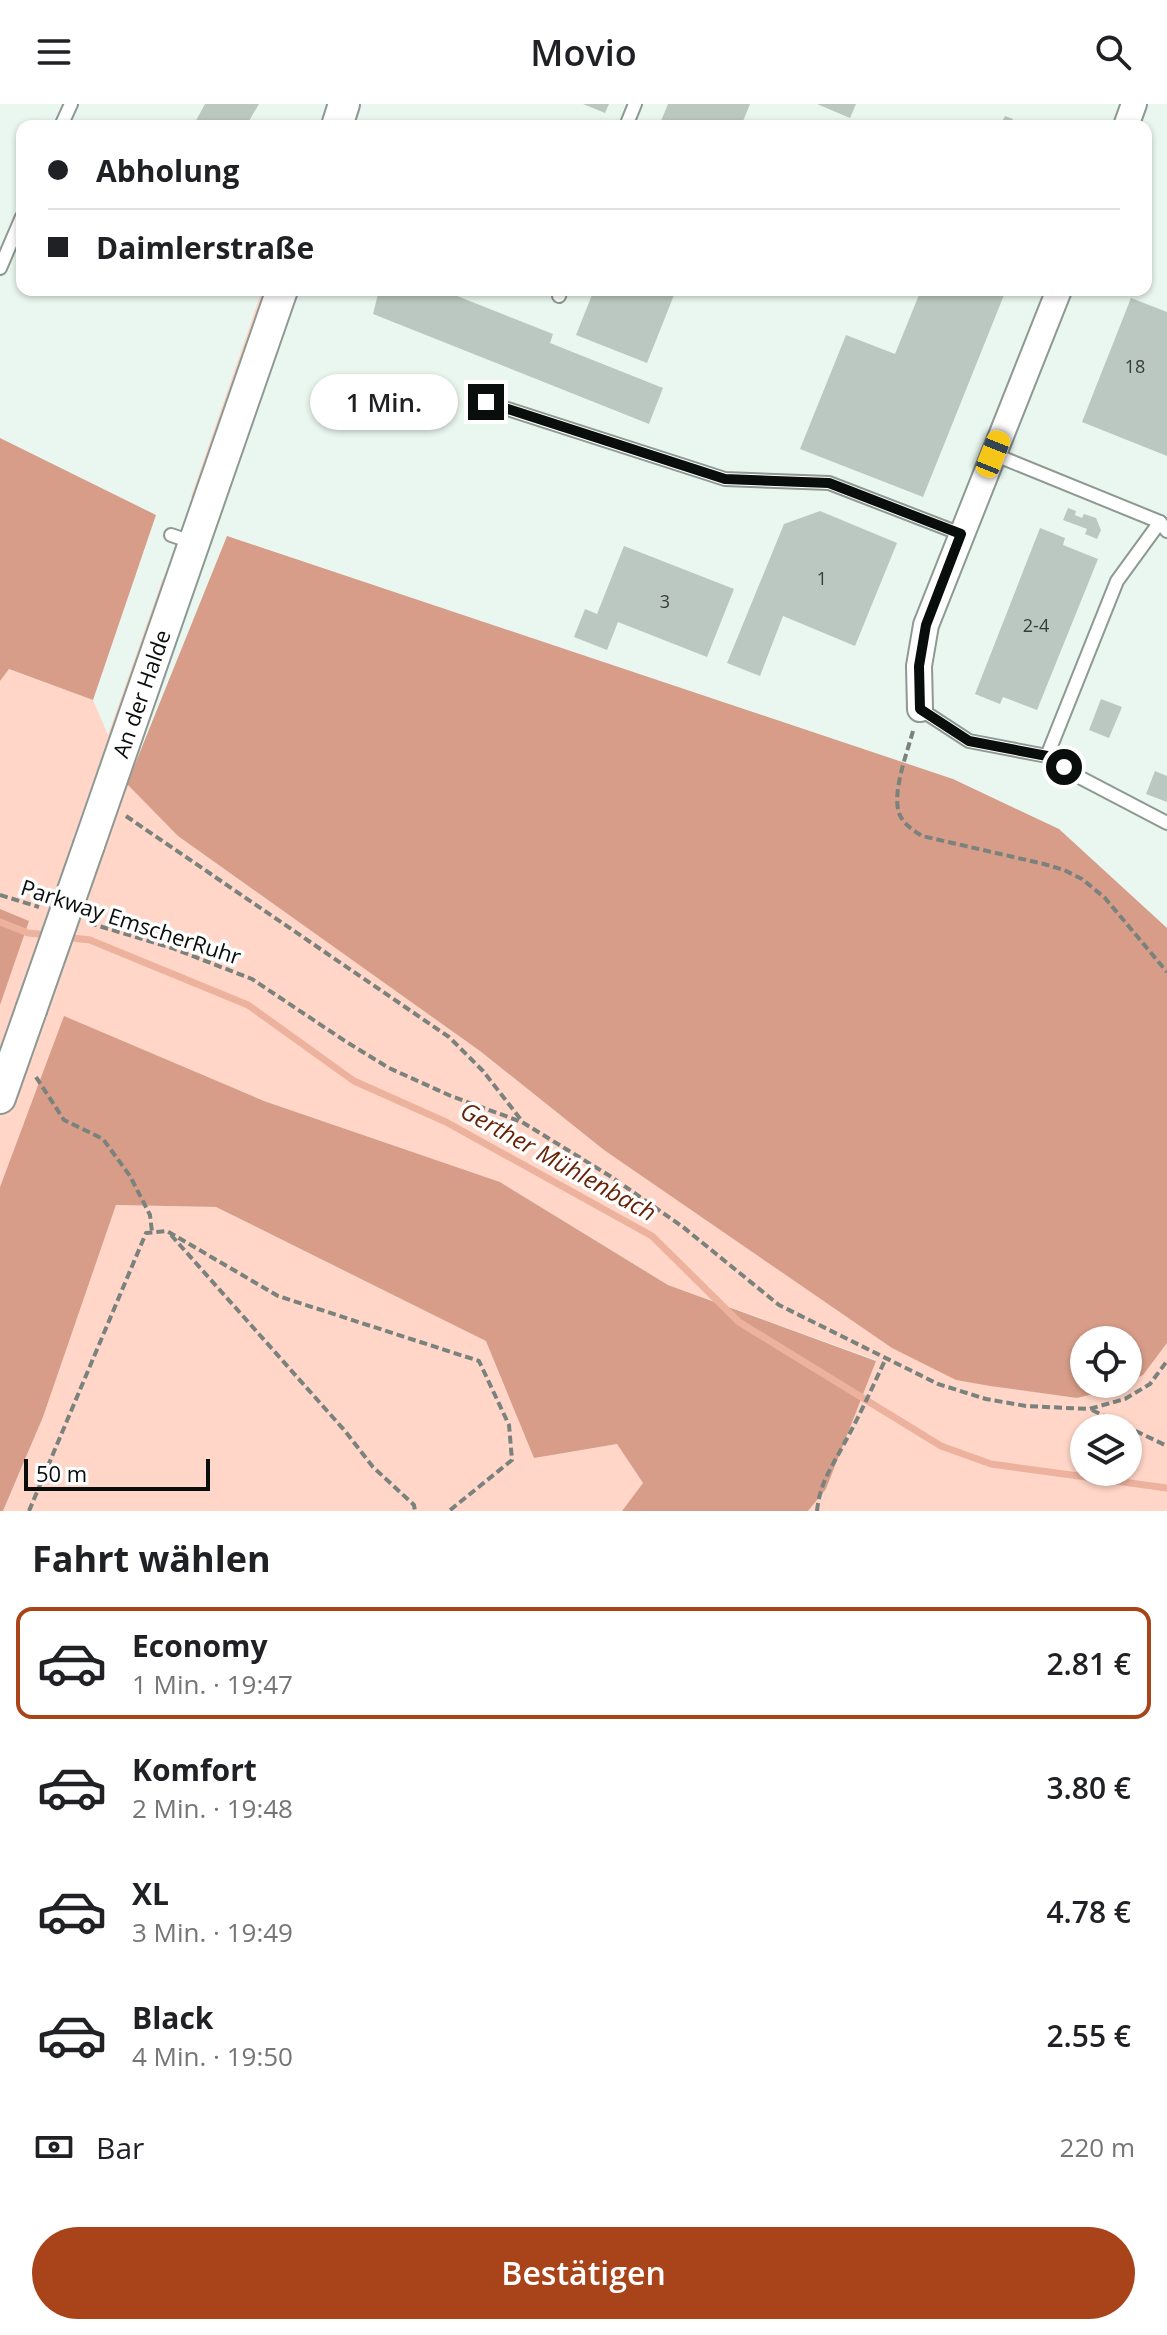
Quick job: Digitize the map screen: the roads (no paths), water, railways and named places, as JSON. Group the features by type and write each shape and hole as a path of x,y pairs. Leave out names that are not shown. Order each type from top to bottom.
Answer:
{"street":[{"name":"An der Halde","path":"0,1098 104,805 183,539 280,296"},
{"path":"920,709 919,666 926,625 1057,296"}],"lane":[{"path":"0,268 16,231"},
{"path":"486,402 725,479 829,483 961,534"},
{"path":"993,454 1163,526 1117,581 1047,756"},
{"path":"920,709 969,741 1047,756 1081,778 1167,823"}],"waterway":[{"name":"Gerther Mühlenbach","path":"0,922 28,933 48,935"},
{"name":"Gerther Mühlenbach","path":"64,937 90,940 248,1005 354,1081 446,1122 652,1236 739,1322 941,1446 991,1464 1167,1488"}]}
